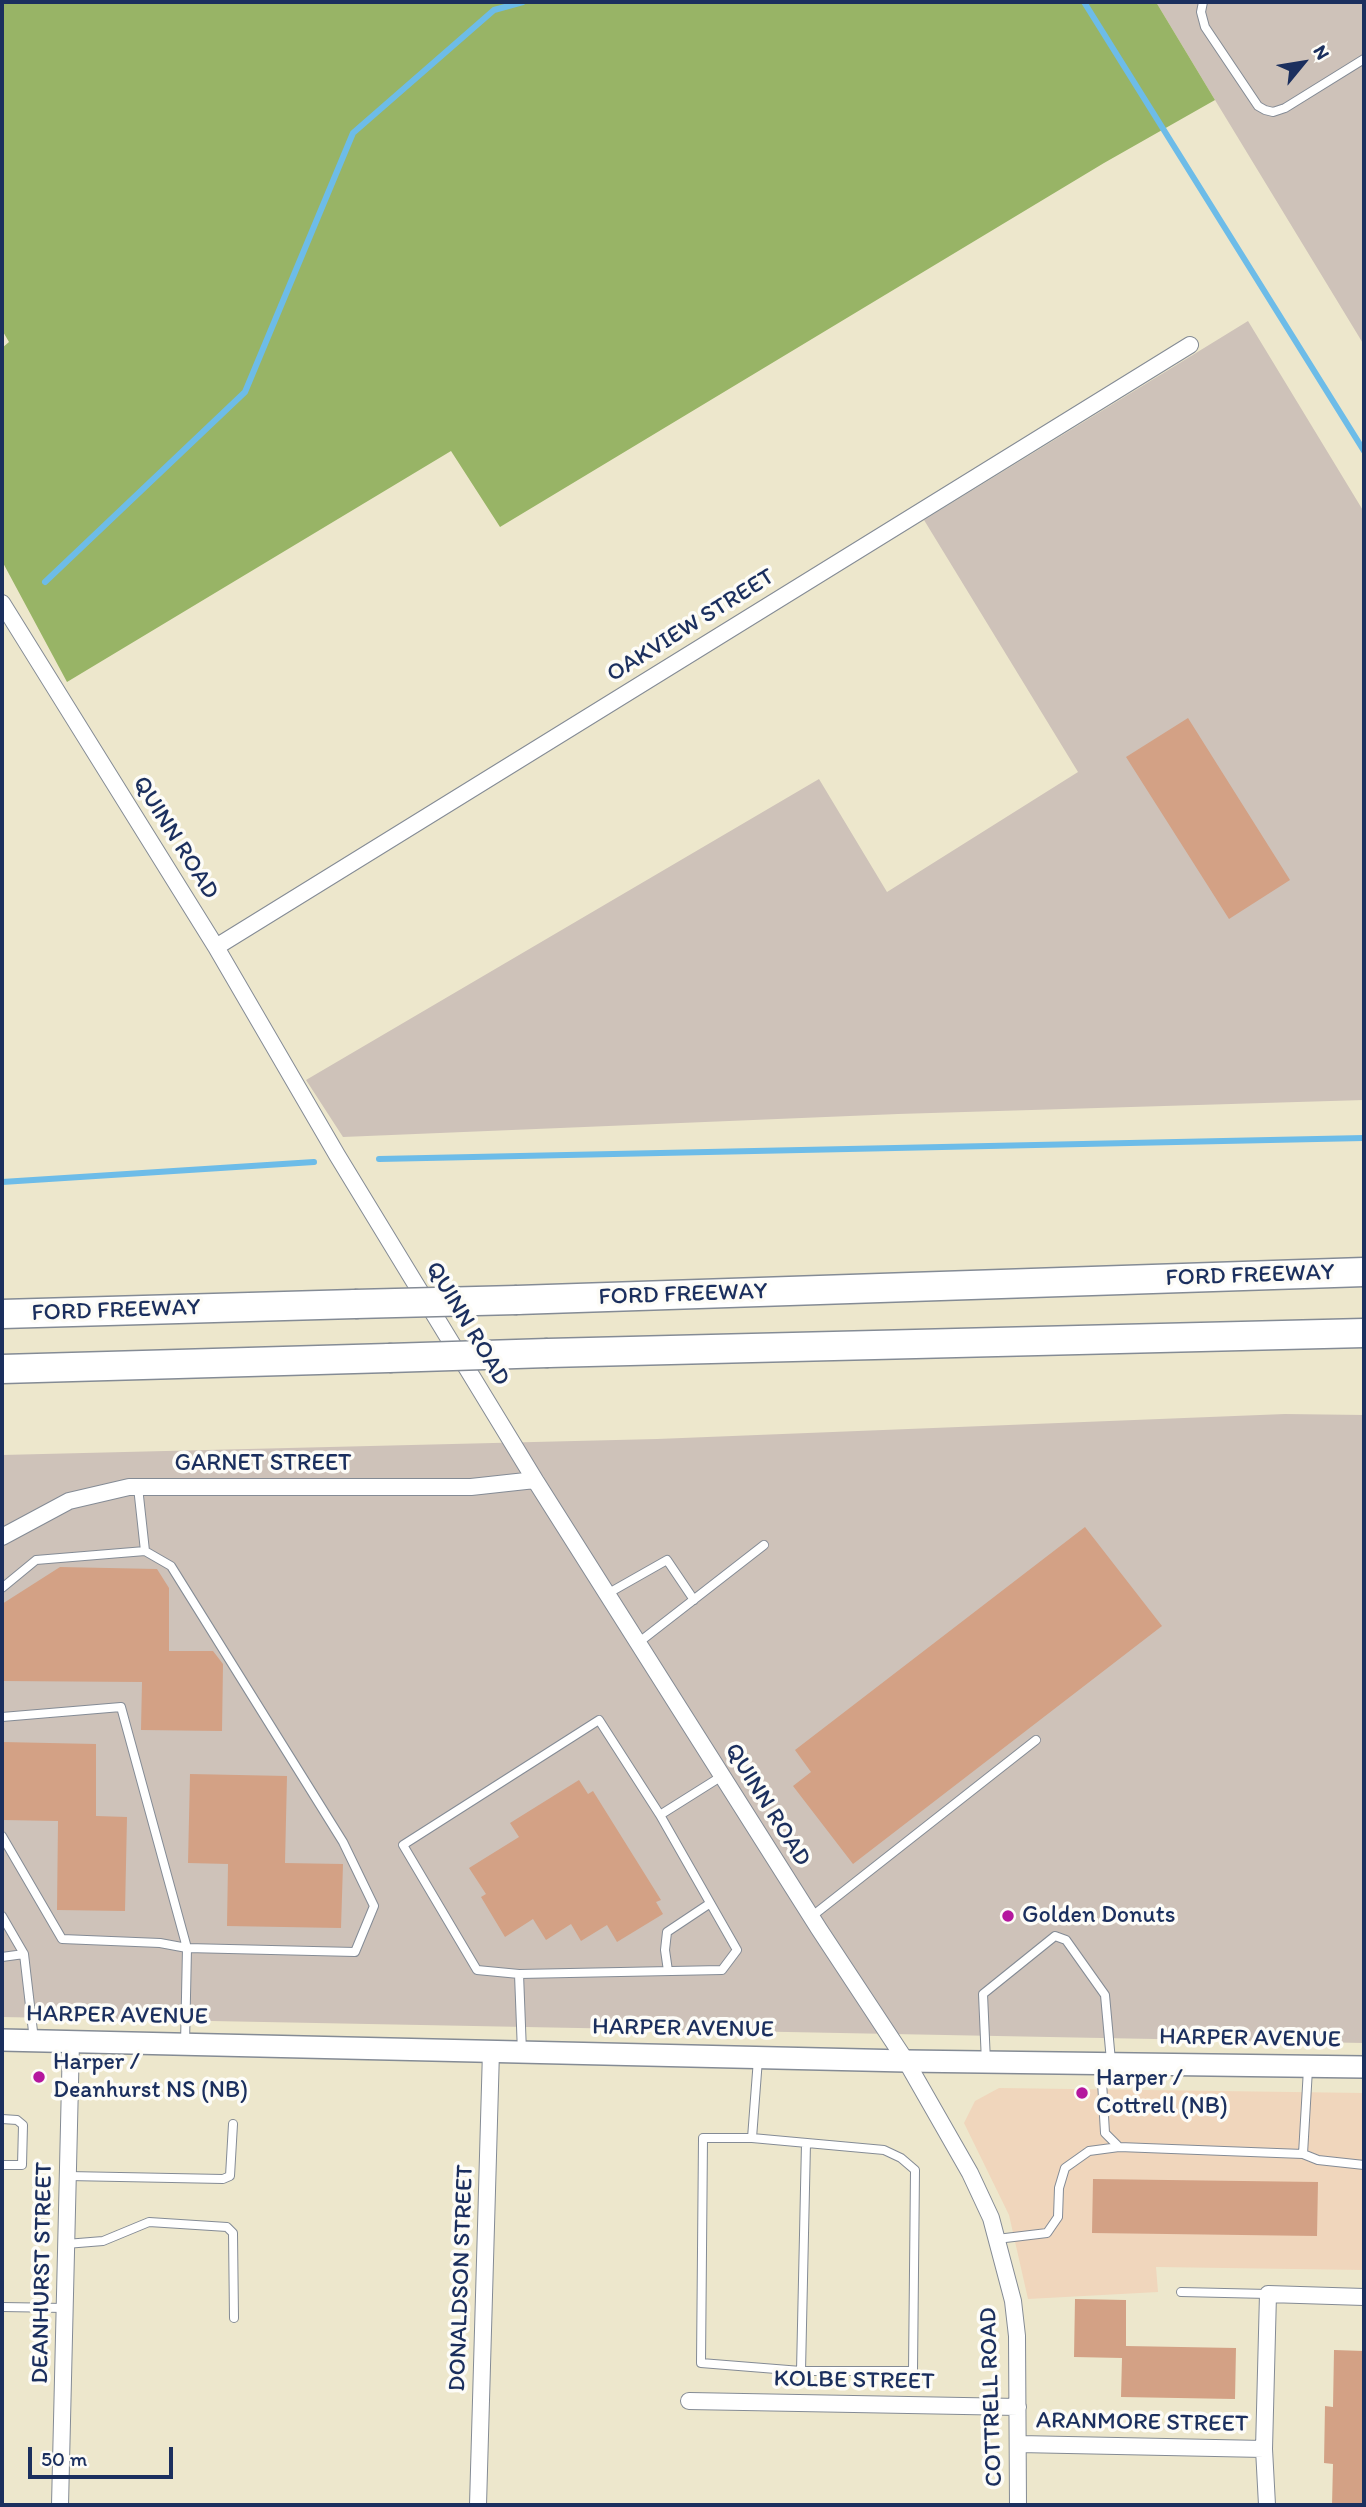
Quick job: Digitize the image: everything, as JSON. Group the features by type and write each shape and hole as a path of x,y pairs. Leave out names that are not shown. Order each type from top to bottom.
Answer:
{"highway":[{"name":"FORD FREEWAY","path":"2,1314 1364,1272"},
{"path":"2,1369 1364,1333"}],"main road":[{"name":"HARPER AVENUE","path":"2,2040 986,2062 1364,2067"}],"street":[{"name":"OAKVIEW STREET","path":"216,947 1190,345"},
{"name":"QUINN ROAD","path":"2,603 216,947 344,1167 535,1480 811,1917 906,2060"},
{"name":"GARNET STREET","path":"2,1537 69,1501 104,1490 138,1487 471,1488 535,1480"},
{"name":"DEANHURST STREET","path":"60,2505 71,2041"},
{"name":"DONALDSON STREET","path":"478,2505 491,2052"},
{"name":"COTTRELL ROAD","path":"906,2060 970,2173 997,2239 1013,2301 1017,2336 1018,2505"},
{"path":"1267,2505 1264,2449 1268,2294 1364,2297"},
{"name":"KOLBE STREET","path":"689,2401 1018,2407"},
{"name":"ARANMORE STREET","path":"1019,2444 1264,2449"}],"lane":[{"path":"1203,2 1201,12 1205,27 1258,106 1265,110 1273,112 1285,108 1364,59"},
{"path":"138,1487 145,1551"},
{"path":"638,1643 764,1545"},
{"path":"2,1588 36,1560 145,1551 171,1566 342,1842 374,1906 355,1952 187,1948 160,1943 62,1939 2,1836"},
{"path":"607,1594 667,1560 694,1600"},
{"path":"2,1717 121,1707 187,1948 185,2044"},
{"path":"599,1720 660,1815 737,1950 722,1970 519,1975 477,1970 402,1845 599,1720"},
{"path":"811,1917 1036,1740"},
{"path":"660,1815 722,1776"},
{"path":"668,1971 665,1950 667,1933 709,1904"},
{"path":"2,1916 24,1954 34,2040"},
{"path":"986,2062 983,1994 1055,1936 1066,1940 1105,1995 1105,2133 1119,2147"},
{"path":"2,1957 24,1954"},
{"path":"519,1975 522,2052"},
{"path":"752,2138 758,2056"},
{"path":"1303,2154 1308,2066"},
{"path":"2,2119 17,2120 23,2125 22,2165 2,2165"},
{"path":"68,2176 223,2179 230,2176 233,2124"},
{"path":"703,2138 752,2138 806,2143 884,2150 915,2170 912,2371 801,2371 701,2363 703,2138"},
{"path":"801,2371 806,2143"},
{"path":"997,2239 1047,2233 1058,2217 1059,2188 1065,2168 1089,2151 1119,2147 1303,2154 1318,2160 1364,2165"},
{"path":"66,2244 103,2241 149,2222 227,2227 233,2233 234,2318"},
{"path":"1181,2292 1268,2294"},
{"path":"2,2307 65,2308"}],"shaded area":[{"path":"1156,2 1364,2 1364,345 1215,100"},
{"path":"1248,321 1364,512 1364,1100 898,1114 343,1137 306,1080 819,779 887,892 1078,772 924,520"},
{"path":"1285,1414 1364,1415 1364,2043 2,2017 2,1455 657,1439"},
{"path":"999,2088 1364,2093 1364,2270 1156,2267 1158,2292 1028,2299 1009,2215 964,2123 975,2101"}],"green space":[{"path":"2,2 1156,2 1215,100 1104,163 500,527 451,451 67,682 2,561 2,348 9,342 2,330"}],"building":[{"path":"1188,718 1290,880 1229,919 1126,757"},
{"path":"1085,1527 1162,1626 853,1864 793,1786 811,1772 795,1750"},
{"path":"60,1567 157,1569 169,1588 169,1651 213,1651 223,1664 222,1731 141,1730 142,1682 2,1681 2,1604"},
{"path":"2,1742 96,1744 96,1816 127,1817 125,1911 57,1910 58,1821 3,1820"},
{"path":"190,1774 287,1776 285,1863 343,1864 341,1928 227,1926 228,1864 188,1863"},
{"path":"579,1780 588,1794 593,1791 661,1900 656,1902 663,1914 617,1942 607,1925 581,1941 571,1924 546,1940 533,1919 505,1937 481,1897 486,1894 469,1868 519,1837 510,1823"},
{"path":"1093,2179 1318,2182 1317,2236 1092,2233"},
{"path":"1075,2299 1126,2300 1126,2346 1236,2348 1235,2399 1121,2397 1122,2358 1074,2357"},
{"path":"1334,2350 1364,2351 1364,2505 1332,2505 1333,2464 1324,2463 1325,2406 1333,2407"}],"waterway":[{"path":"45,582 245,392 353,133 494,10 523,2"},
{"path":"1084,2 1364,451"},
{"path":"379,1159 1364,1138"},
{"path":"2,1182 314,1162"}],"place":[{"name":"Golden Donuts","path":"1008,1916"},
{"name":"Harper / Deanhurst NS (NB)","path":"39,2077"},
{"name":"Harper / Cottrell (NB)","path":"1082,2093"}]}
